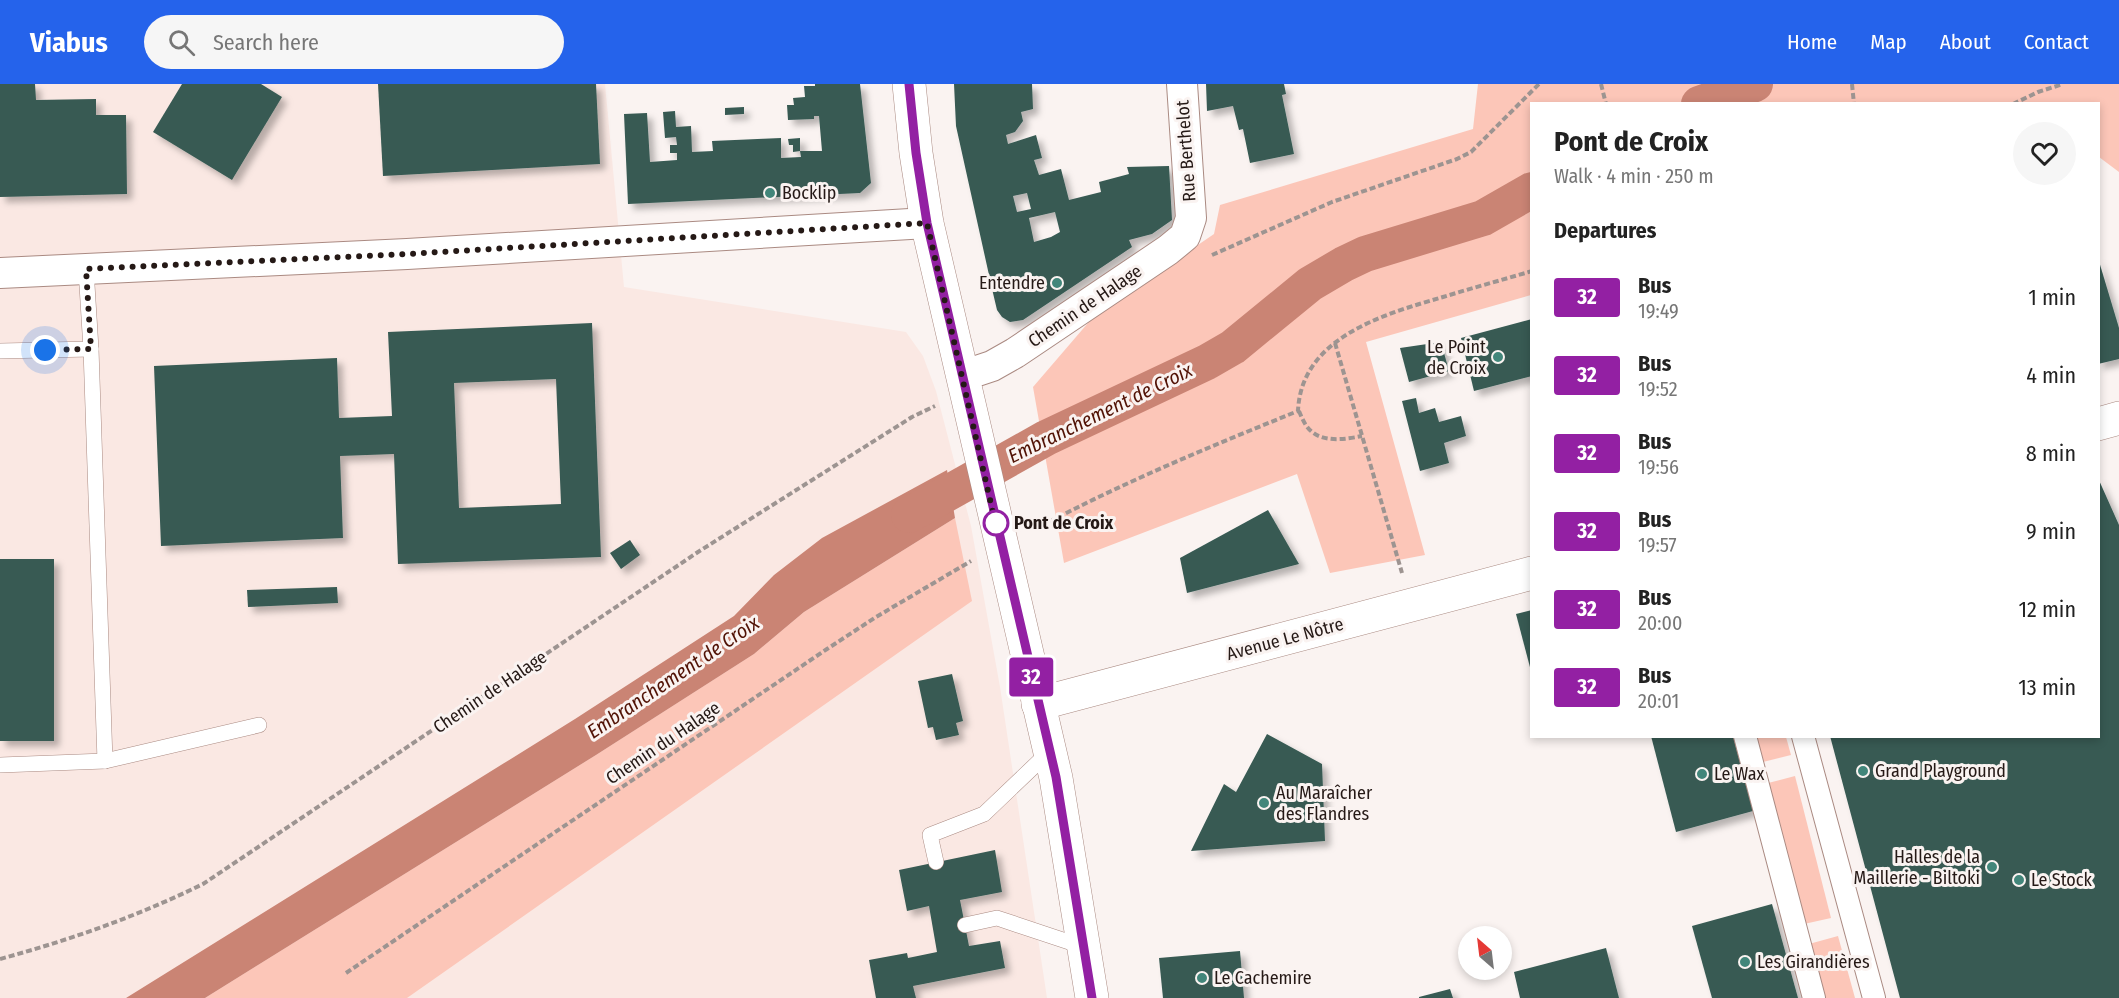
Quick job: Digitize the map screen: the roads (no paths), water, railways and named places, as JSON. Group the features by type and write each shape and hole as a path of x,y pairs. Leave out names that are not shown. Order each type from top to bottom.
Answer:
{"main road":[{"path":"909,84 916,153 927,223 1050,751 1063,815 1092,998"},
{"path":"2100,423 2119,418"},
{"name":"Avenue Le Nôtre","path":"1038,704 1530,574"}],"street":[{"name":"Rue Berthelot","path":"1182,84 1191,218"},
{"name":"Chemin de Halage","path":"964,384 1015,353 1168,250 1185,236 1191,218"},
{"path":"0,273 407,254 927,223"},
{"path":"1746,738 1814,998"},
{"path":"1804,738 1874,998"}],"lane":[{"path":"86,269 91,349 105,761"},
{"path":"0,351 91,349"},
{"path":"0,765 105,761 259,725"},
{"path":"936,862 930,835 984,814 1050,751"},
{"path":"965,925 997,918 1084,947"}],"water":[{"path":"947,470 955,518 804,612 754,654 205,998 126,998 575,719 734,616 774,575 822,538"}],"waterway":[{"name":"Embranchement de Croix","path":"1705,102 1755,84"},
{"name":"Embranchement de Croix","path":"909,515 1046,438 1207,362 1233,347 1310,284 1344,264 1365,254 1483,218 1530,191"}],"place":[{"name":"Bocklip","path":"770,193"},
{"name":"Entendre","path":"1057,283"},
{"name":"Le Point de Croix","path":"1498,357"},
{"name":"Pont de Croix","path":"996,523"},
{"name":"Grand Playground","path":"1863,771"},
{"name":"Le Wax","path":"1702,774"},
{"name":"Au Maraîcher des Flandres","path":"1264,803"},
{"name":"Halles de la Maillerie - Biltoki","path":"1992,867"},
{"name":"Le Stock","path":"2019,880"},
{"name":"Les Girandières","path":"1745,962"},
{"name":"Le Cachemire","path":"1202,978"}]}
